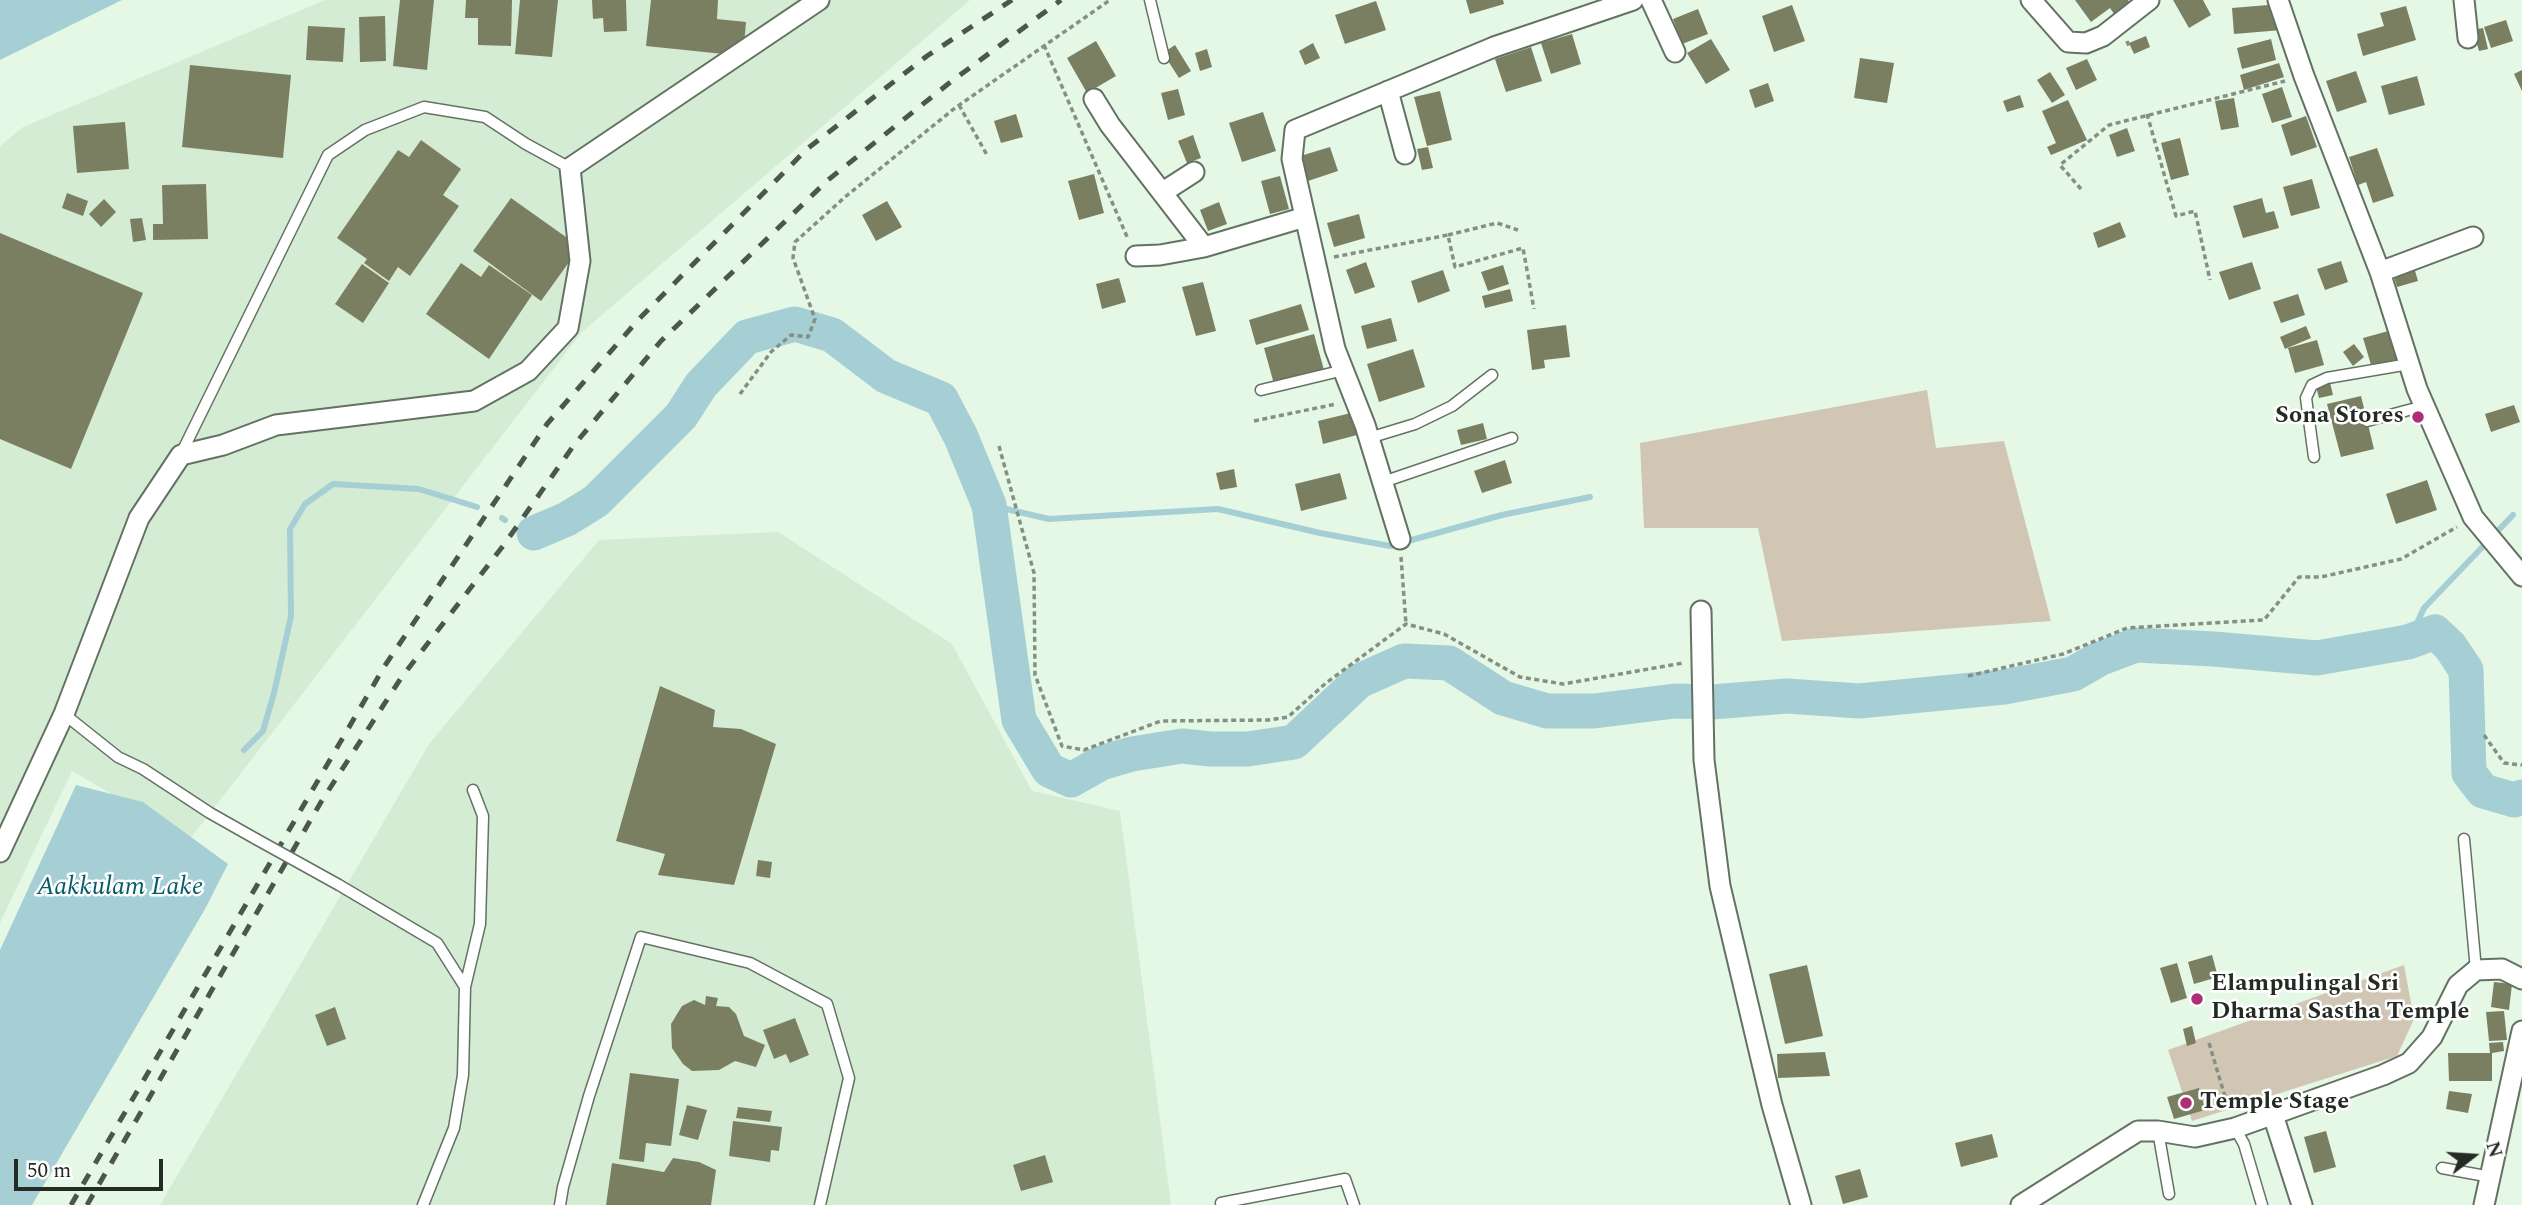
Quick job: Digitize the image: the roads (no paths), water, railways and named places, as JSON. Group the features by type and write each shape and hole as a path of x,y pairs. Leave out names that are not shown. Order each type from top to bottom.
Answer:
{"street":[{"path":"0,852 64,714 139,518 181,454 223,445 276,425 474,401 528,371 568,328 580,261 570,168 819,0"},
{"path":"1400,539 1369,438 1335,349 1292,159 1295,130 1494,47 1633,0"},
{"path":"1651,0 1675,52"},
{"path":"2033,0 2068,41 2085,43 2103,36 2150,0"},
{"path":"2278,0 2304,76 2380,272 2424,406 2473,517 2522,576"},
{"path":"2464,0 2468,38"},
{"path":"1388,91 1405,154"},
{"path":"1094,99 1110,125 1203,247"},
{"path":"1163,192 1194,172"},
{"path":"1136,256 1160,255 1203,247 1305,217"},
{"path":"2380,272 2473,237"},
{"path":"1701,611 1704,760 1720,886 1772,1105 1801,1205"},
{"path":"2021,1205 2138,1131 2195,1137 2235,1128 2409,1063 2432,1037 2458,985 2476,970 2502,970 2522,979"},
{"path":"2484,1205 2522,1031"},
{"path":"2273,1115 2302,1205"}],"lane":[{"path":"1150,0 1164,58"},
{"path":"181,454 328,155 365,130 424,107 485,117 570,168"},
{"path":"2314,457 2306,398 2312,385 2327,378 2409,364"},
{"path":"1261,390 1343,370"},
{"path":"1369,438 1415,424 1452,406 1492,375"},
{"path":"2367,421 2424,406"},
{"path":"1383,482 1512,438"},
{"path":"64,714 118,757 144,769 210,813 437,943 465,987"},
{"path":"424,1205 454,1128 463,1075 465,987 480,924 483,816 473,790"},
{"path":"2464,839 2476,970"},
{"path":"560,1205 589,1096 640,937 750,963 827,1004 849,1078 820,1205"},
{"path":"2235,1128 2244,1144 2262,1205"},
{"path":"2158,1131 2169,1194"},
{"path":"2442,1168 2491,1177"},
{"path":"1221,1203 1345,1180 1354,1205"}],"water":[{"path":"0,0 122,0 0,60"},
{"name":"Aakkulam Lake","path":"76,785 143,802 228,864 205,909 32,1205 0,1205 0,950"}],"waterway":[{"path":"534,533 567,519 596,501 681,416 701,385 747,337 795,324 832,335 886,376 941,399 961,437 989,505 1019,720 1049,770 1071,780 1101,763 1132,754 1182,746 1248,749 1294,742 1359,681 1404,661 1449,663 1503,698 1547,711 1594,711 1675,701 1712,702 1787,696 1859,701 2004,687 2073,674 2099,659 2136,645 2317,658 2408,642 2435,632 2450,646 2466,670 2469,773 2483,791 2514,800 2522,797"},
{"path":"244,750 263,731 274,693 291,616 290,529 305,504 333,484 419,489 477,507"},
{"path":"995,523 989,505 1049,519 1218,509 1390,546 1502,515 1590,497"},
{"path":"2408,642 2424,608 2513,515"},
{"path":"529,531 534,533"}],"railway":[{"path":"71,1205 384,667 547,424 639,319 807,149 927,56 1012,0"},
{"path":"87,1205 321,802 401,678 503,546 574,445 661,341 828,180 948,84 1061,0"}],"place":[{"name":"Sona Stores","path":"2418,417"},
{"name":"Elampulingal Sri Dharma Sastha Temple","path":"2197,999"},
{"name":"Temple Stage","path":"2186,1103"}]}
